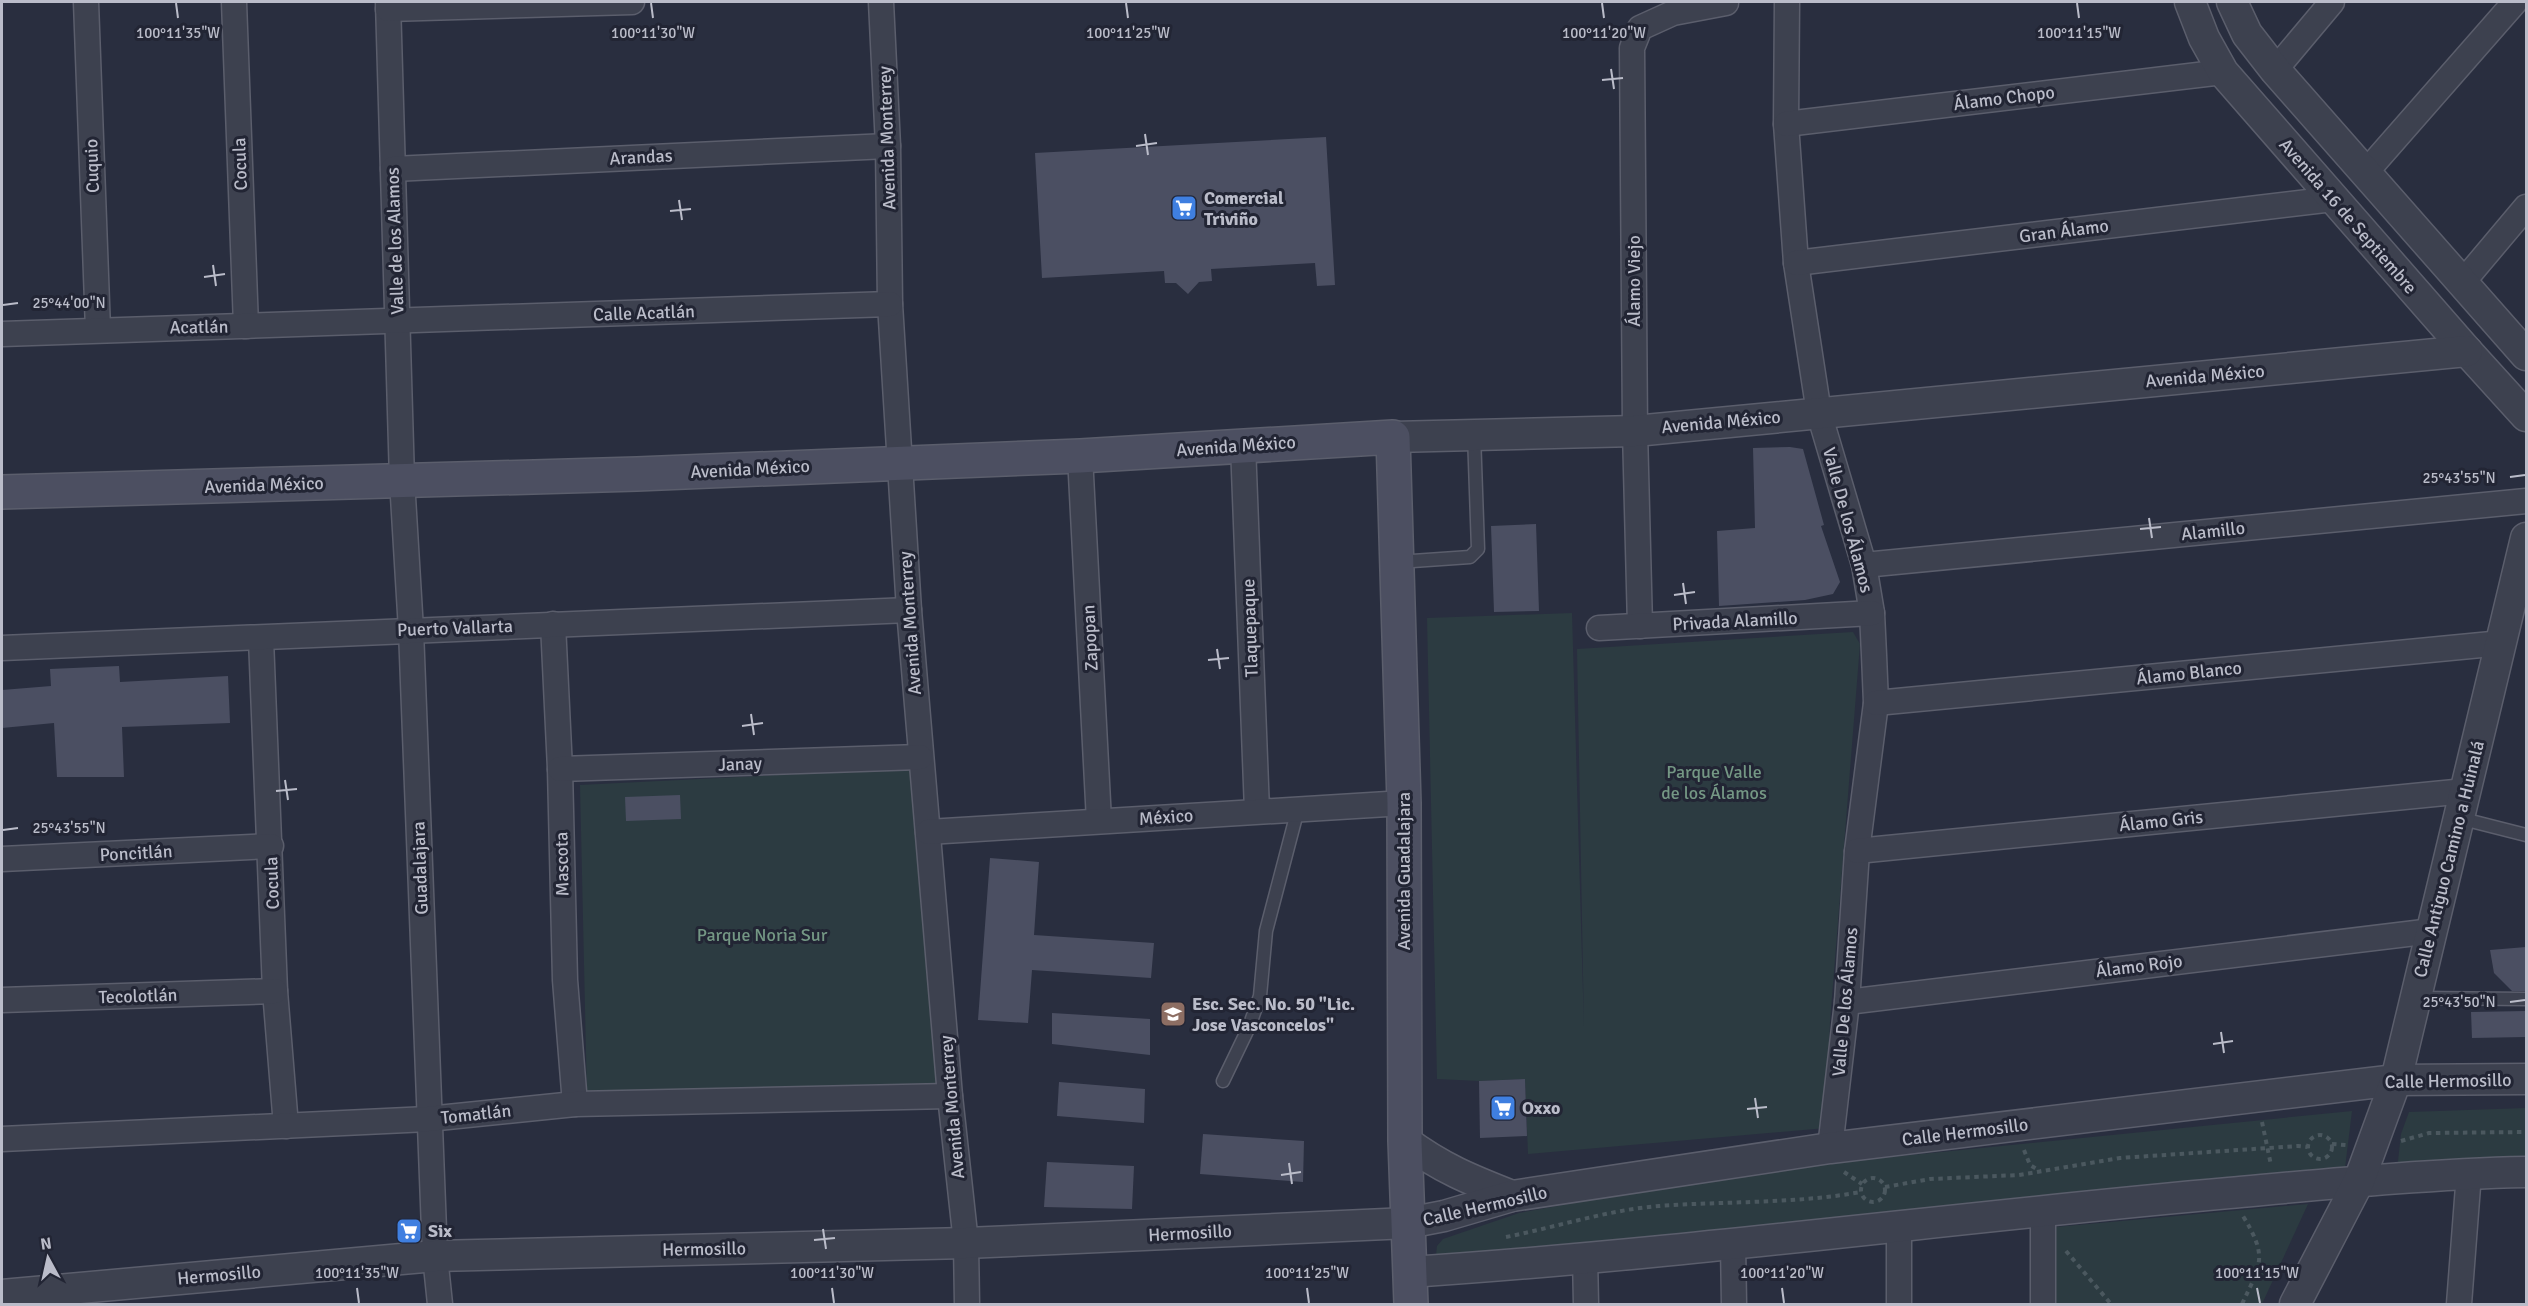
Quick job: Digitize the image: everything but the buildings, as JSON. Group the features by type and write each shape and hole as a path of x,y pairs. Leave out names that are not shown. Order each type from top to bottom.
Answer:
{"main road":[{"name":"Avenida México","path":"2,492 637,474 1080,456 1393,437"},
{"name":"Avenida Guadalajara","path":"1393,437 1404,803 1405,1141 1411,1305"},
{"path":"1327,440 1364,452 1373,461 1385,483 1396,514"}],"street":[{"name":"Cuquio","path":"86,2 98,330"},
{"name":"Cocula","path":"234,2 246,326"},
{"path":"388,5 632,2"},
{"name":"Avenida Monterrey","path":"881,2 888,146 890,304 909,610 950,1096 966,1243 966,1305"},
{"name":"Valle De los Álamos","path":"1787,2 1786,124 1796,263 1819,413 1864,565 1872,614 1876,703 1857,851 1847,1002 1830,1148"},
{"name":"Avenida 16 de Septiembre","path":"2190,2 2204,38 2223,72 2526,416"},
{"path":"2232,2 2247,34 2274,70 2526,355"},
{"path":"2274,70 2332,2"},
{"path":"2366,172 2515,2"},
{"name":"Álamo Viejo","path":"1640,626 1635,431 1632,48 1640,28 1673,13 1726,3"},
{"name":"Valle de los Alamos","path":"388,5 402,480"},
{"name":"Álamo Chopo","path":"1786,124 2223,72"},
{"name":"Arandas","path":"393,169 888,146"},
{"name":"Gran Álamo","path":"1796,263 2333,199"},
{"path":"2462,283 2526,207"},
{"name":"Calle Acatlán","path":"397,322 890,304"},
{"name":"Acatlán","path":"2,334 397,322"},
{"name":"Avenida México","path":"1393,437 1635,431 2467,351"},
{"name":"Tlaquepaque","path":"1243,445 1257,811"},
{"name":"Zapopan","path":"1080,456 1099,821"},
{"name":"Guadalajara","path":"402,480 411,630 435,1256 440,1305"},
{"name":"Alamillo","path":"1864,565 2526,501"},
{"name":"Calle Antiguo Camino a Huinalá","path":"2295,1305 2360,1181 2396,1080 2526,538"},
{"name":"Puerto Vallarta","path":"2,648 261,639 411,630 909,610"},
{"name":"Privada Alamillo","path":"1599,628 1872,614"},
{"name":"Mascota","path":"553,624 560,770 565,980 575,1104"},
{"name":"Cocula","path":"261,639 275,991 286,1126"},
{"name":"Álamo Blanco","path":"1876,703 2502,643"},
{"name":"Janay","path":"560,770 920,758"},
{"name":"México","path":"928,832 1404,803"},
{"name":"Álamo Gris","path":"1857,851 2462,804"},
{"name":"Poncitlán","path":"2,860 271,846"},
{"name":"Álamo Rojo","path":"1847,1002 2432,931"},
{"name":"Tecolotlán","path":"2,1000 275,991"},
{"name":"Calle Hermosillo","path":"1408,1223 1444,1216 1512,1196 1830,1148 2396,1080 2526,1079"},
{"name":"Tomatlán","path":"2,1139 429,1119 575,1104 950,1096"},
{"path":"1405,1141 1434,1163 1462,1177 1512,1196"},
{"path":"1410,1272 1733,1244 2043,1209 2360,1181 2469,1173 2526,1172"},
{"path":"2459,1305 2469,1173"},
{"path":"2043,1209 2043,1305"},
{"name":"Hermosillo","path":"4,1298 435,1256 966,1243 1408,1223"},
{"path":"1899,1227 1899,1305"},
{"path":"1733,1244 1734,1305"},
{"path":"1585,1257 1586,1305"}],"lane":[{"path":"1397,562 1470,557 1478,549 1474,434"},
{"path":"2462,804 2526,835"},
{"path":"1223,1081 1249,1027 1260,996 1266,931 1298,809"},
{"path":"2416,998 2526,999"}],"path":[{"path":"2261,1119 2272,1172"},
{"path":"2401,1141 2429,1133 2526,1132"},
{"path":"2307,1147 2312,1138 2319,1135 2325,1136 2332,1144 2348,1146"},
{"path":"2022,1143 2030,1165 2040,1171"},
{"path":"2307,1147 2312,1156 2320,1159 2328,1156 2332,1144"},
{"path":"1885,1187 1920,1180 2040,1171 2120,1158 2307,1147"},
{"path":"1872,1178 1882,1182 1885,1187 1884,1195 1875,1202 1866,1201 1861,1192 1862,1184 1872,1178"},
{"path":"1496,1238 1585,1217 1657,1206 1750,1202 1861,1192"},
{"path":"2239,1210 2257,1244 2259,1256 2259,1271 2242,1305"},
{"path":"2060,1245 2111,1305"}],"green space":[{"name":"Parque Valle de los Álamos","path":"1572,613 1584,1028 1577,649 1853,632 1860,644 1830,1022 1826,1128 1528,1154 1525,1079 1479,1081 1437,1079 1427,618"},
{"name":"Parque Noria Sur","path":"914,768 939,1092 587,1097 580,785"},
{"path":"2526,1108 2526,1167 2397,1170 2401,1134 2409,1112"},
{"path":"2352,1111 2344,1176 1940,1217 1436,1255 1437,1246 1443,1239 1519,1213 1657,1188 1831,1163"},
{"path":"2308,1204 2262,1304 2048,1304 2045,1228"}],"place":[{"name":"Comercial Triviño","path":"1184,208"},
{"name":"Esc. Sec. No. 50 \"Lic. Jose Vasconcelos\"","path":"1173,1014"},
{"name":"Oxxo","path":"1503,1108"},
{"name":"Six","path":"409,1231"}]}
